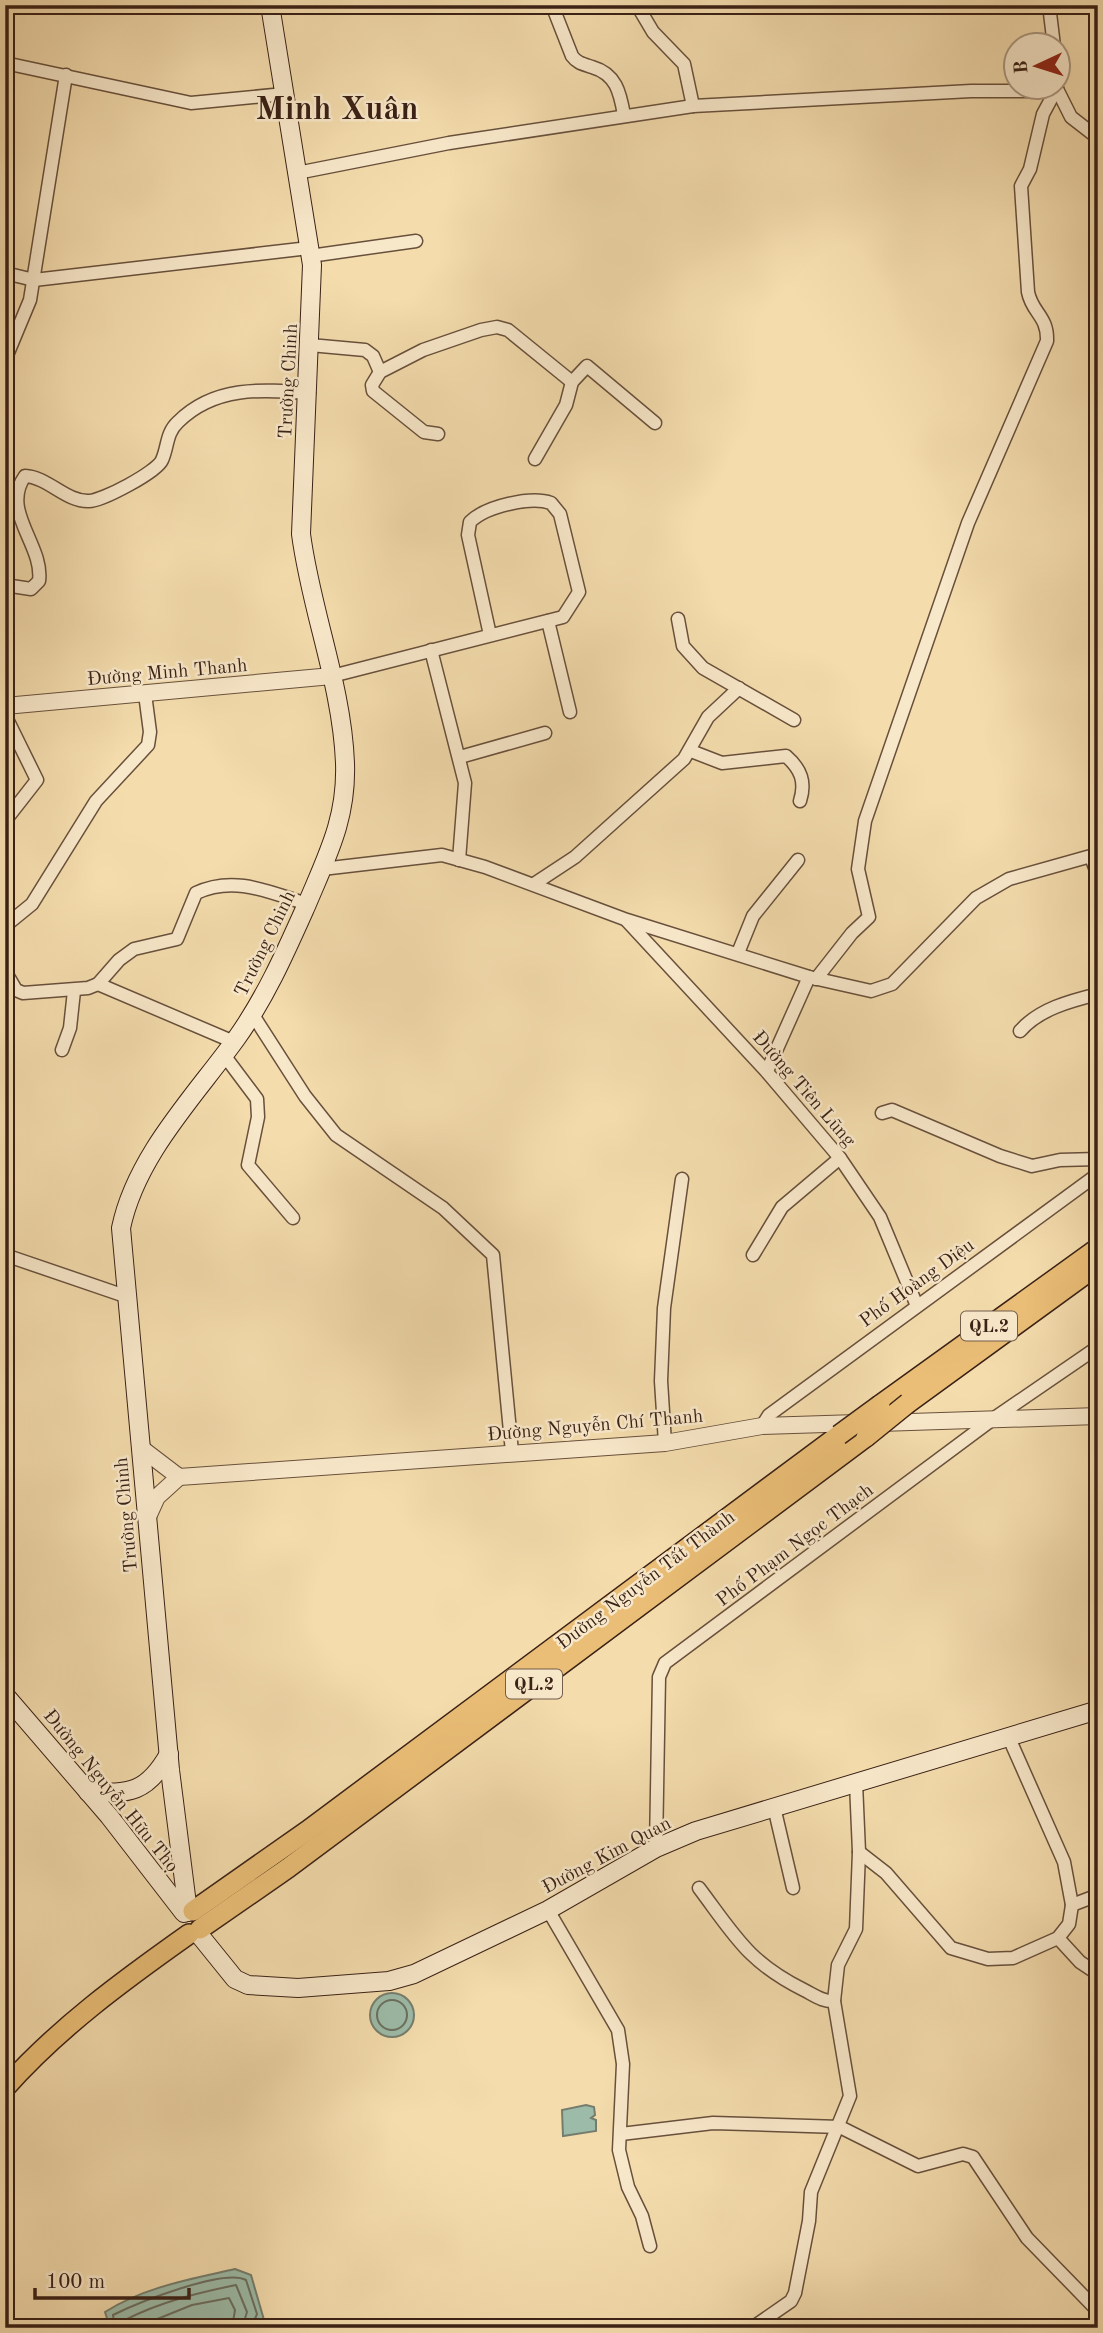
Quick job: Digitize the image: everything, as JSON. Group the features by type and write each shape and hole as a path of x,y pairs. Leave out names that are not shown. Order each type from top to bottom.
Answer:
{"highway":[{"name":"Đường Nguyễn Tất Thành","path":"192,1922 307,1831 839,1435 1098,1248"},
{"name":"Đường Nguyễn Tất Thành","path":"192,1922 288,1868 908,1403 1098,1265"},
{"name":"QL.2","path":"5,2088 28,2063 80,2016 192,1922"}],"main road":[{"name":"Trường Chinh","path":"192,1922 169,1754 125,1296 121,1228 125,1207 148,1160 253,1015 279,969 335,841 345,803 345,760 332,676 305,567 301,534 309,393 309,252 270,5"},
{"name":"Đường Nguyễn Hữu Thọ","path":"5,1695 88,1792 192,1922"},
{"name":"Đường Kim Quan","path":"192,1922 220,1963 242,1983 298,1988 340,1986 414,1974 548,1910 656,1847 696,1830 1098,1710"},
{"path":"88,1792 132,1791 156,1777 169,1754"}],"street":[{"path":"552,5 572,56 576,61 610,76 616,83 624,115"},
{"path":"637,5 653,33 684,64 693,106"},
{"path":"1049,5 1052,32"},
{"path":"5,63 191,103 284,94"},
{"path":"5,360 30,300 66,75"},
{"path":"297,173 449,143 693,106 1002,90"},
{"path":"767,1072 813,978 869,917 859,877 864,821 968,523 1047,341 1048,328 1030,302 1020,195 1030,169 1043,114 1050,102"},
{"path":"1064,102 1071,117 1098,138"},
{"path":"5,273 34,280 416,241"},
{"path":"438,435 424,432 373,391 372,385 380,372 443,341 497,327 508,330 572,382"},
{"path":"310,345 365,350 373,356 380,372"},
{"path":"535,458 566,405 572,382 588,366 655,424"},
{"path":"5,585 31,589 39,581 33,554 11,513 13,495 18,482 25,476 34,476 78,499 92,500 152,472 163,458 167,440 178,421 212,400 253,389 309,393"},
{"path":"332,676 563,617 579,592 558,509 551,503 537,500 481,513 468,526 469,544 490,635"},
{"path":"678,619 683,646 692,658 794,720"},
{"path":"548,621 570,712"},
{"path":"431,650 460,757 465,803 459,860"},
{"name":"Đường Minh Thanh","path":"5,706 332,676"},
{"path":"534,884 575,857 691,751 708,717 739,688"},
{"path":"5,926 32,904 96,801 148,745 150,732 145,694"},
{"path":"5,715 37,780 5,821"},
{"path":"460,757 545,733"},
{"path":"691,751 722,763 786,756 802,775 804,789 800,801"},
{"path":"322,869 442,855 534,884 627,920 813,978 871,991 892,984 975,898 1009,878 1094,855 1098,876"},
{"path":"738,953 753,916 798,860"},
{"path":"5,971 19,992 74,991 98,984 119,960 134,949 177,939 191,900 196,893 207,888 239,884 307,904"},
{"name":"Đường Tiên Lũng","path":"627,920 767,1072 840,1158 880,1217 917,1306"},
{"path":"98,984 229,1048 257,1099 258,1117 248,1165 293,1218"},
{"path":"62,1050 70,1028 74,991"},
{"path":"1020,1031 1030,1019 1044,1011 1098,994"},
{"path":"253,1015 305,1096 335,1135 443,1208 493,1255 512,1452"},
{"path":"882,1113 892,1110 1000,1156 1032,1166 1070,1158 1098,1159"},
{"path":"753,1255 782,1208 840,1158"},
{"name":"Phố Hoàng Diệu","path":"762,1426 769,1415 1098,1174"},
{"path":"665,1443 661,1381 663,1320 682,1179"},
{"path":"5,1255 125,1296"},
{"name":"Phố Phạm Ngọc Thạch","path":"656,1847 659,1677 665,1663 993,1419 1098,1347"},
{"name":"Đường Nguyễn Chí Thanh","path":"179,1477 665,1443 762,1426 1098,1416"},
{"path":"141,1448 179,1477 157,1497 146,1522"},
{"path":"859,1852 886,1873 951,1948 988,1959 1013,1958 1058,1938 1069,1924 1072,1905 1060,1848 1042,1818 1009,1738"},
{"path":"752,2328 791,2301 795,2293 809,2221 811,2192 840,2127 850,2096 834,2001 838,1965 856,1929 859,1852 856,1783"},
{"path":"774,1807 793,1888"},
{"path":"699,1888 754,1961 773,1975 824,2000 834,2001"},
{"path":"1072,1905 1098,1895"},
{"path":"548,1910 618,2030 623,2064 618,2150 622,2169 650,2246"},
{"path":"1058,1938 1080,1962 1098,1974"},
{"path":"621,2134 713,2123 840,2127 918,2166 963,2154 973,2157 997,2189 1027,2238 1098,2311"}],"water":[{"path":"392,1993 408,1999 414,2015 408,2031 392,2037 376,2031 370,2015 376,1999"},
{"path":"586,2105 594,2107 595,2115 591,2118 596,2120 596,2131 563,2136 562,2110"},
{"path":"235,2269 251,2275 264,2320 254,2328 110,2328 105,2312 120,2303 168,2285"}],"district":[{"name":"Minh Xuân","path":"337,107"}]}
